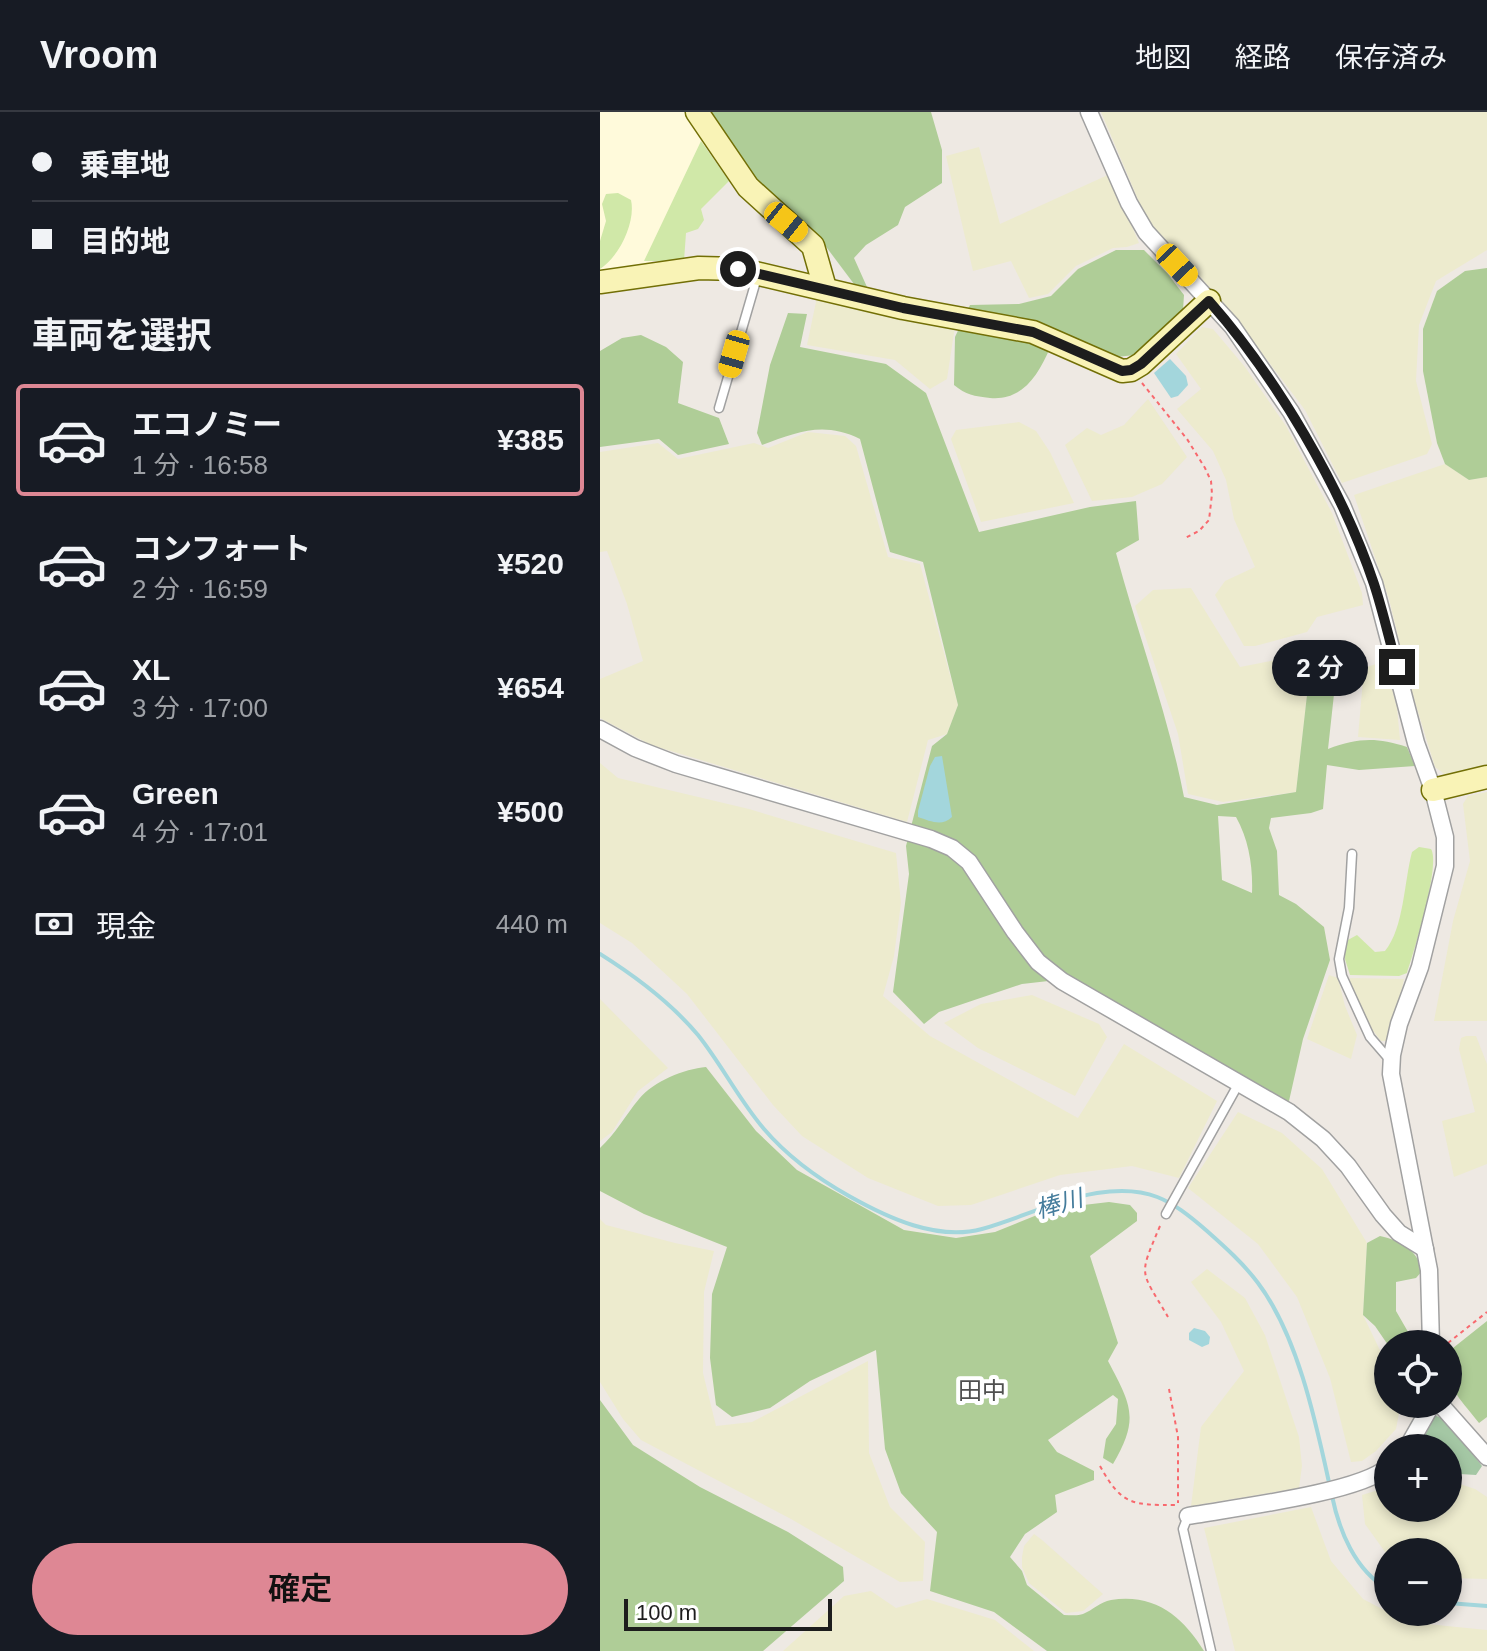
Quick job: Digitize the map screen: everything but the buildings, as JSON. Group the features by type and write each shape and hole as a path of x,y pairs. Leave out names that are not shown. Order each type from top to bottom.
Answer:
{"street":[{"path":"697,112 748,187 813,246 825,288"},
{"path":"1089,112 1129,203 1146,232 1232,326 1291,412 1342,505 1374,583 1416,743 1433,790 1445,837 1445,866 1420,967 1399,1024 1391,1074 1431,1287 1431,1330"},
{"path":"600,282 699,268 719,267 758,273 903,308 1033,332 1111,368 1131,370 1169,341 1209,301"},
{"path":"600,729 635,748 676,764 952,848 969,862 1038,962 1062,981 1289,1112 1323,1139 1348,1166 1399,1233 1425,1249"},
{"path":"1433,790 1487,777"},
{"path":"1452,1418 1487,1457"},
{"path":"1188,1516 1316,1493 1365,1481 1374,1476"}],"lane":[{"path":"719,408 758,273"},
{"path":"1352,854 1349,908 1339,959 1342,976 1370,1037 1392,1062"},
{"path":"1166,1214 1239,1083"},
{"path":"1188,1516 1183,1529 1211,1651"}],"path":[{"path":"1131,370 1187,439 1211,481 1209,520 1199,531 1185,538"},
{"path":"1166,1214 1143,1268 1148,1285 1168,1317"},
{"path":"1462,1332 1487,1312"},
{"path":"1100,1466 1112,1488 1129,1501 1177,1505 1178,1437 1169,1389"}],"shaded area":[{"path":"600,112 684,112 705,145 649,268 600,273"},
{"path":"1101,112 1487,112 1487,250 1436,281 1419,325 1416,381 1432,444 1427,454 1342,483 1305,410 1243,328 1193,268 1155,229 1142,209"},
{"path":"979,147 1000,224 1110,174 1139,243 1113,248 1076,266 1048,294 1029,298 1011,261 973,271 946,156"},
{"path":"817,297 955,326 947,379 930,389 895,360 807,345"},
{"path":"1202,327 1213,329 1245,367 1286,426 1332,513 1362,593 1363,605 1317,617 1307,632 1255,646 1244,646 1215,595 1225,581 1255,567 1234,519 1226,480 1213,451 1177,409 1201,389 1176,354"},
{"path":"1148,399 1187,457 1162,484 1132,497 1092,501 1065,445 1087,428 1101,435 1124,425"},
{"path":"1019,422 1036,431 1050,452 1074,503 981,522 951,439 956,430"},
{"path":"808,432 845,436 856,446 888,557 920,564 958,705 947,734 928,740 907,822 651,745 600,718 600,679 643,661 627,604 607,551 600,552 600,452 658,443 678,459 754,443 768,448"},
{"path":"1445,464 1469,480 1487,477 1487,765 1447,776 1435,767 1410,686 1389,599 1354,495"},
{"path":"1191,588 1240,667 1306,654 1325,655 1332,683 1307,695 1296,792 1223,802 1188,794 1178,734 1135,606 1153,590"},
{"path":"1385,661 1397,708 1400,740 1358,737 1364,668"},
{"path":"600,763 618,778 749,809 896,853 901,903 894,956 883,996 930,1036 1078,1118 1124,1044 1217,1101 1179,1178 1132,1166 1060,1175 971,1205 938,1206 868,1178 802,1136 773,1105 687,994 632,943 600,923"},
{"path":"1487,792 1487,1021 1434,1021 1453,921 1470,861 1463,804 1468,796"},
{"path":"1329,975 1338,978 1357,1035 1351,1059 1307,1039"},
{"path":"1350,978 1404,979 1390,1041 1381,1041 1365,1020"},
{"path":"1032,995 1099,1024 1107,1037 1075,1096 978,1048 944,1023 981,1004"},
{"path":"600,999 668,1068 638,1091 612,1132 600,1141"},
{"path":"1476,1036 1487,1064 1487,1164 1454,1177 1442,1121 1475,1112 1459,1049 1461,1038"},
{"path":"1238,1112 1282,1133 1322,1169 1367,1243 1363,1315 1374,1338 1374,1418 1398,1418 1391,1434 1374,1434 1374,1452 1362,1461 1351,1462 1330,1378 1297,1297 1258,1244 1188,1188"},
{"path":"600,1219 606,1225 714,1251 704,1292 703,1373 716,1426 752,1422 868,1361 869,1453 890,1507 925,1542 923,1581 900,1582 791,1519 641,1440 623,1419 600,1382"},
{"path":"1207,1269 1245,1298 1265,1335 1299,1437 1302,1466 1299,1488 1191,1506 1201,1427 1244,1371 1221,1322 1191,1282"},
{"path":"1462,1485 1487,1497 1487,1579 1462,1578 1462,1538 1375,1538 1365,1524 1362,1495 1374,1491 1374,1522 1462,1522"},
{"path":"1311,1507 1331,1561 1363,1599 1374,1605 1374,1626 1447,1626 1487,1630 1487,1651 1235,1651 1204,1528"},
{"path":"1034,1534 1103,1594 1083,1611 1066,1613 1029,1583 1022,1567 1022,1557 1024,1546"},
{"path":"871,1591 896,1608 927,1599 995,1620 1034,1651 783,1651 844,1596"}],"green space":[{"path":"709,112 931,112 942,150 942,183 905,207 898,225 866,245 854,258 867,287 854,284 821,240 775,202 738,160"},
{"path":"701,141 729,181 701,209 704,220 698,229 686,233 684,261 644,261"},
{"path":"618,193 631,200 631,218 619,248 600,269 600,241 606,221 602,204 606,194"},
{"path":"1116,250 1144,250 1184,295 1183,310 1164,333 1135,355 1107,358 1050,348 1028,384 1002,398 975,396 954,385 955,337 970,305 1019,304 1051,296 1078,269"},
{"path":"1487,268 1487,477 1469,480 1445,464 1437,443 1423,371 1423,329 1437,291 1465,271"},
{"path":"788,313 807,314 800,347 886,364 926,393 979,532 1090,507 1136,501 1139,540 1116,553 1161,705 1184,797 1217,805 1296,792 1307,695 1332,683 1335,685 1328,749 1367,740 1407,747 1415,766 1359,770 1327,765 1323,809 1271,818 1269,828 1277,851 1279,895 1296,904 1324,927 1330,960 1303,1039 1289,1101 1277,1099 1066,979 1022,984 939,1012 924,1024 893,992 909,874 906,846 932,746 947,734 958,705 923,562 890,552 860,439 834,431 811,430 762,445 757,433 770,365","holes":["1218,816 1236,817 1249,854 1252,893 1222,880"]},
{"path":"641,335 666,347 683,362 678,403 719,418 729,444 678,455 659,439 600,447 600,351 622,338"},
{"path":"1419,847 1431,849 1432,872 1407,973 1399,976 1350,975 1344,956 1346,941 1357,935 1375,952 1385,951 1391,941 1400,917 1412,852"},
{"path":"706,1067 756,1131 797,1170 904,1230 956,1238 995,1232 1037,1215 1075,1206 1109,1202 1130,1205 1137,1213 1137,1221 1090,1256 1118,1343 1108,1361 1127,1401 1127,1435 1113,1464 1103,1458 1106,1439 1116,1424 1118,1399 1113,1395 1048,1440 1057,1452 1094,1471 1094,1480 1055,1495 1057,1512 1025,1534 1010,1557 1022,1571 1027,1585 1064,1615 1083,1614 1111,1600 1141,1600 1177,1618 1204,1651 1047,1651 994,1612 930,1591 937,1532 901,1493 885,1449 876,1350 810,1381 770,1408 732,1417 716,1405 710,1358 712,1294 727,1247 644,1214 600,1191 600,1148 639,1099 670,1077"},
{"path":"1380,1236 1395,1240 1407,1247 1423,1270 1416,1278 1396,1282 1396,1311 1407,1330 1378,1330 1363,1315 1367,1243"},
{"path":"1487,1321 1487,1417 1479,1423 1462,1402 1462,1341"},
{"path":"600,1400 633,1445 700,1487 788,1532 843,1567 844,1581 763,1651 600,1651"},
{"path":"1434,1418 1441,1418 1457,1434 1426,1434"},
{"path":"1462,1440 1482,1466 1476,1475 1462,1474"}],"water":[{"path":"1170,359 1186,376 1188,385 1178,396 1171,398 1154,373"},
{"path":"942,756 952,817 936,822 918,817 918,811 930,766 935,757"},
{"path":"1194,1328 1205,1331 1210,1337 1209,1344 1202,1347 1189,1340 1189,1333"}],"waterway":[{"name":"棒川","path":"600,954 652,991 687,1023 707,1046 755,1118 783,1149 826,1182 880,1212 930,1230 965,1232 996,1225 1067,1200 1115,1191 1144,1193 1181,1210 1240,1262 1272,1304 1304,1381 1330,1487"},
{"name":"棒川","path":"1332,1496 1350,1548 1374,1579"},
{"name":"棒川","path":"1462,1604 1487,1606"}],"district":[{"name":"田中","path":"982,1391"}],"route":[{"path":"738,269 903,308 1033,332 1122,371 1141,364 1209,301 1232,326 1291,412 1342,505 1374,583 1397,667"}]}
